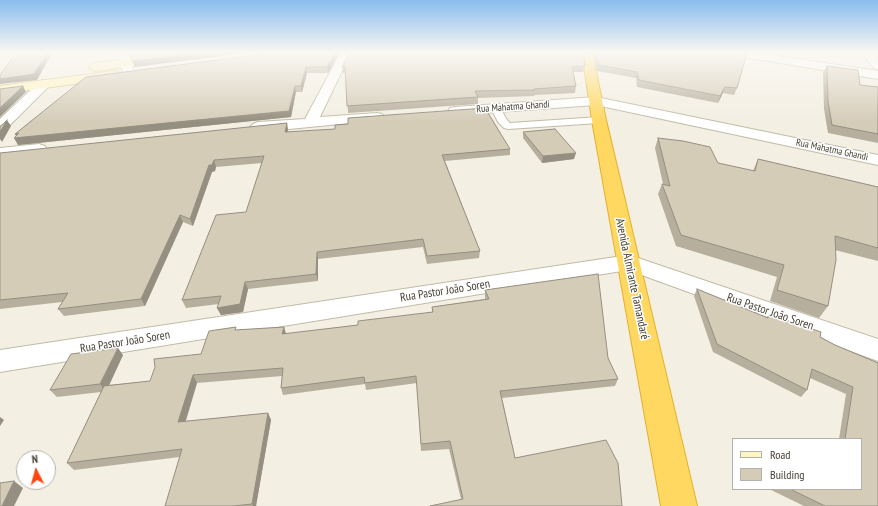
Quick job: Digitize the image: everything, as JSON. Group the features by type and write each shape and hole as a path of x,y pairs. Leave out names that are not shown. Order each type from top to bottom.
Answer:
{"highway":[{"name":"Avenida Almirante Tamandaré","path":"591,76 679,506"}],"street":[{"path":"0,79 25,76"},
{"path":"0,90 44,84 75,76"},
{"path":"311,121 334,76"},
{"path":"0,127 44,84"},
{"name":"Rua Mahatma Ghandi","path":"442,112 496,108 598,111 878,160"},
{"path":"241,128 311,121 388,116"},
{"path":"0,152 54,147"},
{"name":"Rua Pastor João Soren","path":"0,361 629,262 878,350"}],"building":[{"path":"0,76 23,76 0,79"},
{"path":"97,76 304,76 301,86 295,86 289,111 14,138 19,133 15,134 86,77"},
{"path":"345,76 574,76 576,86 534,89 535,90 475,91 478,97 347,106"},
{"path":"638,76 741,76 737,88 725,87 720,96 639,80"},
{"path":"827,76 859,76 860,85 878,87 878,134 832,125 828,101"},
{"path":"23,86 0,108 0,89"},
{"path":"485,108 510,149 442,155 480,251 427,256 423,239 317,252 316,274 245,282 240,304 217,308 221,296 182,300 216,215 246,212 264,156 214,160 212,165 209,165 190,219 180,215 141,299 58,309 68,293 0,300 0,153 287,123 285,132 335,129 335,125 348,124 348,118"},
{"path":"7,120 0,132 0,126"},
{"path":"555,129 576,153 543,156 523,132"},
{"path":"658,138 683,141 710,147 718,163 755,171 758,159 878,187 878,248 835,236 836,260 828,306 777,290 784,265 681,235 662,184 670,186"},
{"path":"598,274 608,358 618,379 500,391 515,458 606,440 618,463 622,506 430,506 463,499 450,441 421,444 416,376 365,383 364,377 281,388 283,368 193,375 178,422 268,413 252,504 233,506 165,506 182,449 67,463 104,386 150,381 155,367 154,359 201,354 209,331 236,327 235,330 284,327 282,334 358,325 358,321 433,312 432,307 489,299 485,290"},
{"path":"697,289 768,318 769,314 821,332 820,337 878,363 878,506 825,506 792,490 862,490 862,438 845,438 853,387 812,369 807,390 717,344"},
{"path":"118,348 100,384 50,390 71,354"},
{"path":"14,481 2,506 0,506 0,483"}]}
